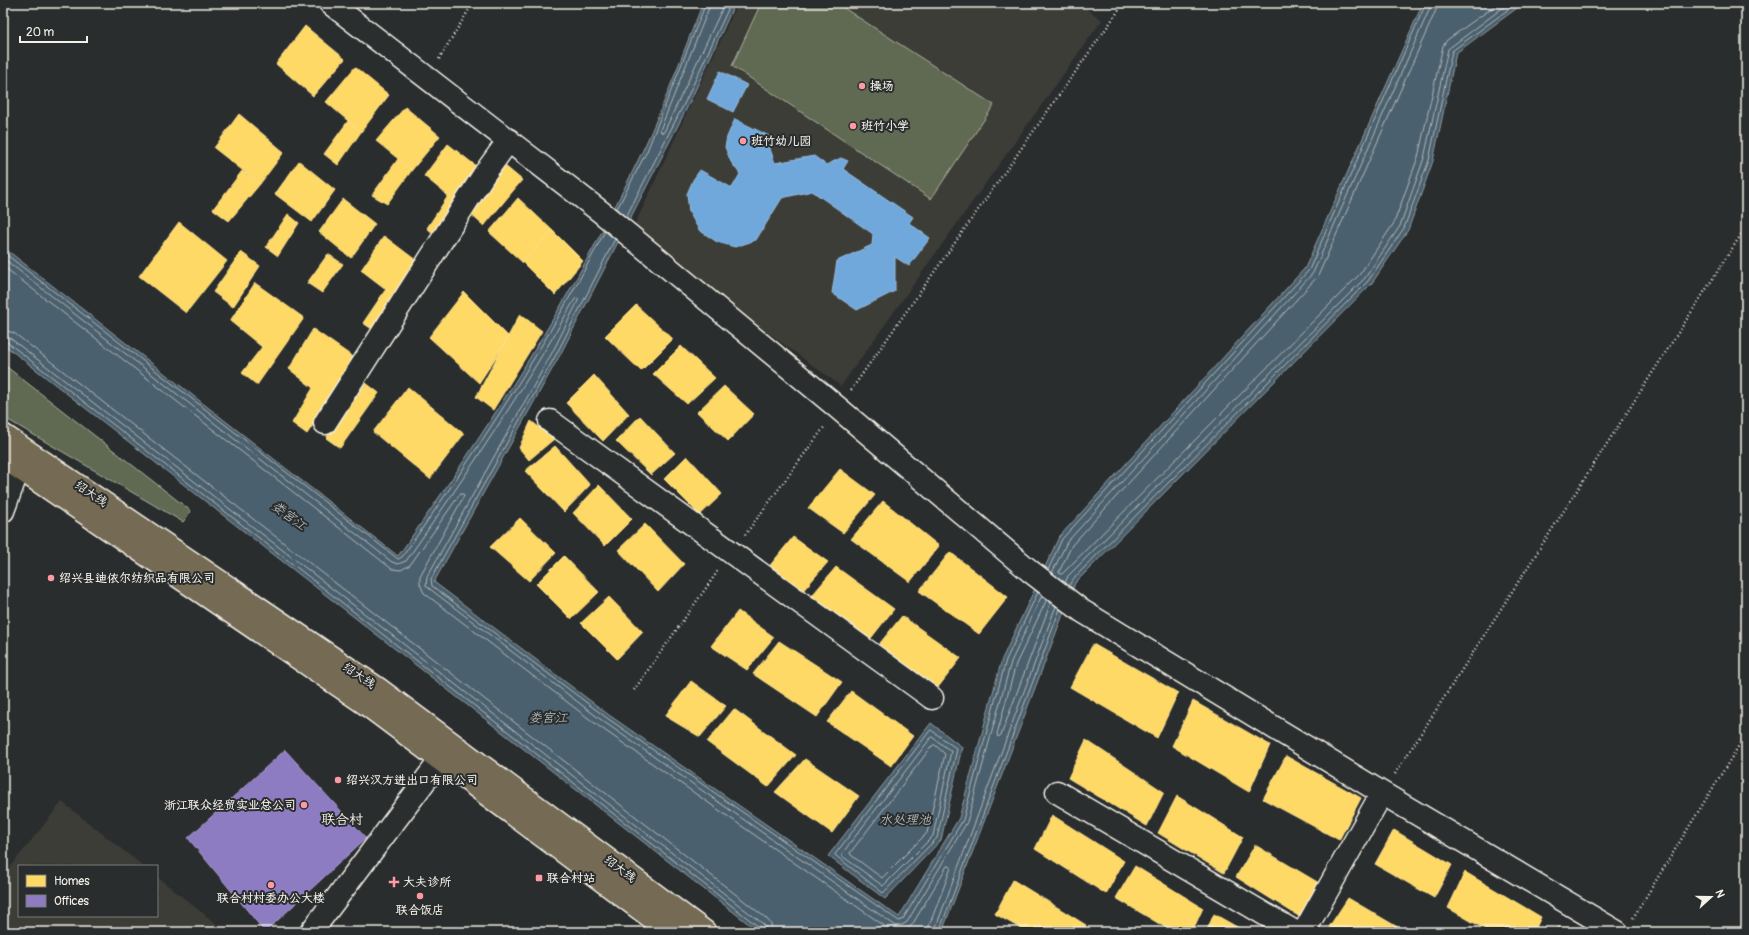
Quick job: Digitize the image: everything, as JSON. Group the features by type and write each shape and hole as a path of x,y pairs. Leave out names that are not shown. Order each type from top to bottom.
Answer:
{"main road":[{"name":"绍大线","path":"3,434 16,458 377,688 446,752 672,932"},
{"name":"绍大线","path":"446,752 705,932"}],"street":[{"path":"330,3 509,140 640,243 1030,571 1082,611 1382,793 1624,925"},
{"path":"325,423 485,173 509,140"},
{"path":"550,420 932,698"},
{"path":"3,511 16,458"},
{"path":"312,932 446,752"},
{"path":"1057,792 1295,932"},
{"path":"1304,932 1382,793"}],"path":[{"path":"427,78 473,3"},
{"path":"634,690 732,552 838,408 1124,3"},
{"path":"1382,793 1746,227"},
{"path":"1624,925 1746,734"}],"shaded area":[{"name":"班竹小学","path":"738,3 1078,3 1102,20 841,386 631,233"},
{"path":"62,802 142,865 18,865 18,917 158,917 158,878 219,926 224,932 3,932 3,876"}],"green space":[{"name":"操场","path":"761,3 836,3 994,105 931,199 732,66"},
{"path":"3,364 191,511 183,522 3,417"}],"water":[{"name":"娄宫江","path":"703,3 735,3 689,104 560,355 434,582 609,715 899,917 959,818 1002,659 1059,537 1305,268 1423,3 1524,3 1456,53 1433,161 1408,230 1372,283 1075,583 942,932 759,932 3,344 3,247 398,556 498,409 530,358 589,256 643,150"},
{"name":"水处理池","path":"931,723 962,747 941,840 885,899 828,856"}],"building: Homes":[{"path":"305,26 345,59 313,96 276,64"},
{"path":"355,67 389,95 361,132 326,102"},
{"path":"405,107 440,136 412,170 376,141"},
{"path":"239,114 284,152 260,184 214,148"},
{"path":"348,121 361,132 338,165 324,154"},
{"path":"448,144 485,173 463,208 424,176"},
{"path":"398,159 412,170 387,204 372,195"},
{"path":"299,161 335,190 312,222 275,194"},
{"path":"504,165 522,180 484,226 469,213"},
{"path":"242,171 260,184 229,221 213,209"},
{"path":"448,196 463,208 442,241 427,228"},
{"path":"518,198 553,231 522,262 489,232"},
{"path":"343,199 375,224 351,258 319,232"},
{"path":"288,214 299,223 278,256 266,247"},
{"path":"179,222 227,261 186,313 139,276"},
{"path":"553,231 583,261 555,295 522,262"},
{"path":"384,236 425,267 403,302 361,270"},
{"path":"241,252 260,266 233,307 213,292"},
{"path":"328,254 343,264 322,293 307,283"},
{"path":"255,283 304,318 257,385 242,373 262,347 230,321"},
{"path":"386,289 396,297 375,331 363,323"},
{"path":"464,292 509,337 479,383 429,337"},
{"path":"636,305 673,339 641,371 605,336"},
{"path":"520,314 542,331 493,410 476,397"},
{"path":"313,329 356,359 307,434 292,423 313,388 289,369"},
{"path":"681,346 715,378 687,404 653,374"},
{"path":"594,375 629,414 603,441 566,403"},
{"path":"366,383 379,393 340,448 326,438"},
{"path":"724,386 754,414 728,441 697,412"},
{"path":"408,387 464,434 430,479 373,432"},
{"path":"640,416 675,453 651,475 616,441"},
{"path":"531,421 554,439 529,460 519,448"},
{"path":"555,446 590,485 564,512 525,471"},
{"path":"687,456 722,494 700,515 664,479"},
{"path":"840,469 875,495 843,533 808,508"},
{"path":"599,485 632,519 605,546 573,513"},
{"path":"883,501 939,546 910,582 851,539"},
{"path":"520,518 556,553 529,581 490,547"},
{"path":"645,524 684,564 658,592 618,550"},
{"path":"793,537 828,562 801,593 768,568"},
{"path":"950,552 1008,597 979,634 919,591"},
{"path":"564,556 599,592 571,619 536,584"},
{"path":"836,567 894,609 868,642 809,599"},
{"path":"609,597 643,632 617,659 581,623"},
{"path":"738,611 774,637 747,670 711,646"},
{"path":"902,616 961,658 936,690 876,648"},
{"path":"779,641 842,682 817,717 753,674"},
{"path":"1093,644 1178,693 1157,738 1070,687"},
{"path":"691,681 726,706 700,737 665,716"},
{"path":"851,691 913,736 891,766 827,722"},
{"path":"1193,701 1270,745 1249,792 1172,746"},
{"path":"734,709 796,755 768,787 707,742"},
{"path":"1086,740 1164,792 1147,826 1068,778"},
{"path":"1286,756 1361,798 1339,840 1263,799"},
{"path":"805,759 859,796 832,833 775,792"},
{"path":"1177,796 1243,837 1224,873 1158,833"},
{"path":"1052,815 1124,861 1106,894 1035,849"},
{"path":"1394,830 1452,865 1434,898 1375,864"},
{"path":"1255,845 1319,883 1300,917 1236,877"},
{"path":"1135,866 1203,908 1192,932 1173,932 1116,898"},
{"path":"1465,872 1541,917 1534,932 1490,932 1448,908"},
{"path":"1013,880 1086,925 1083,932 1027,932 995,914"},
{"path":"1348,898 1406,932 1337,932 1329,927"},
{"path":"1214,914 1246,932 1206,932"},
{"path":"1558,927 1568,932 1556,932"}],"building: Offices":[{"name":"联合村村委办公大楼","path":"285,750 366,838 265,932 188,838"}],"building: Schools":[{"path":"720,71 747,85 733,112 707,99"},
{"path":"735,119 775,139 769,146 775,163 814,156 826,165 841,158 848,161 843,169 913,217 909,223 930,238 909,266 895,257 895,291 857,310 832,293 837,261 872,245 873,234 812,191 782,198 756,240 735,247 717,242 699,230 689,212 687,194 693,180 700,170 732,188 740,174 731,162 725,147 727,137"}],"place":[{"name":"操场","path":"862,86"},
{"name":"班竹小学","path":"853,126"},
{"name":"班竹幼儿园","path":"743,141"},
{"name":"绍兴县迪依尔纺织品有限公司","path":"51,578"},
{"name":"绍兴汉方进出口有限公司","path":"338,780"},
{"name":"浙江联众经贸实业总公司","path":"304,805"},
{"name":"联合村站","path":"539,878"},
{"name":"大夫诊所","path":"394,882"},
{"name":"联合村村委办公大楼","path":"271,885"},
{"name":"联合饭店","path":"420,896"}],"district":[{"name":"联合村","path":"342,819"}]}
